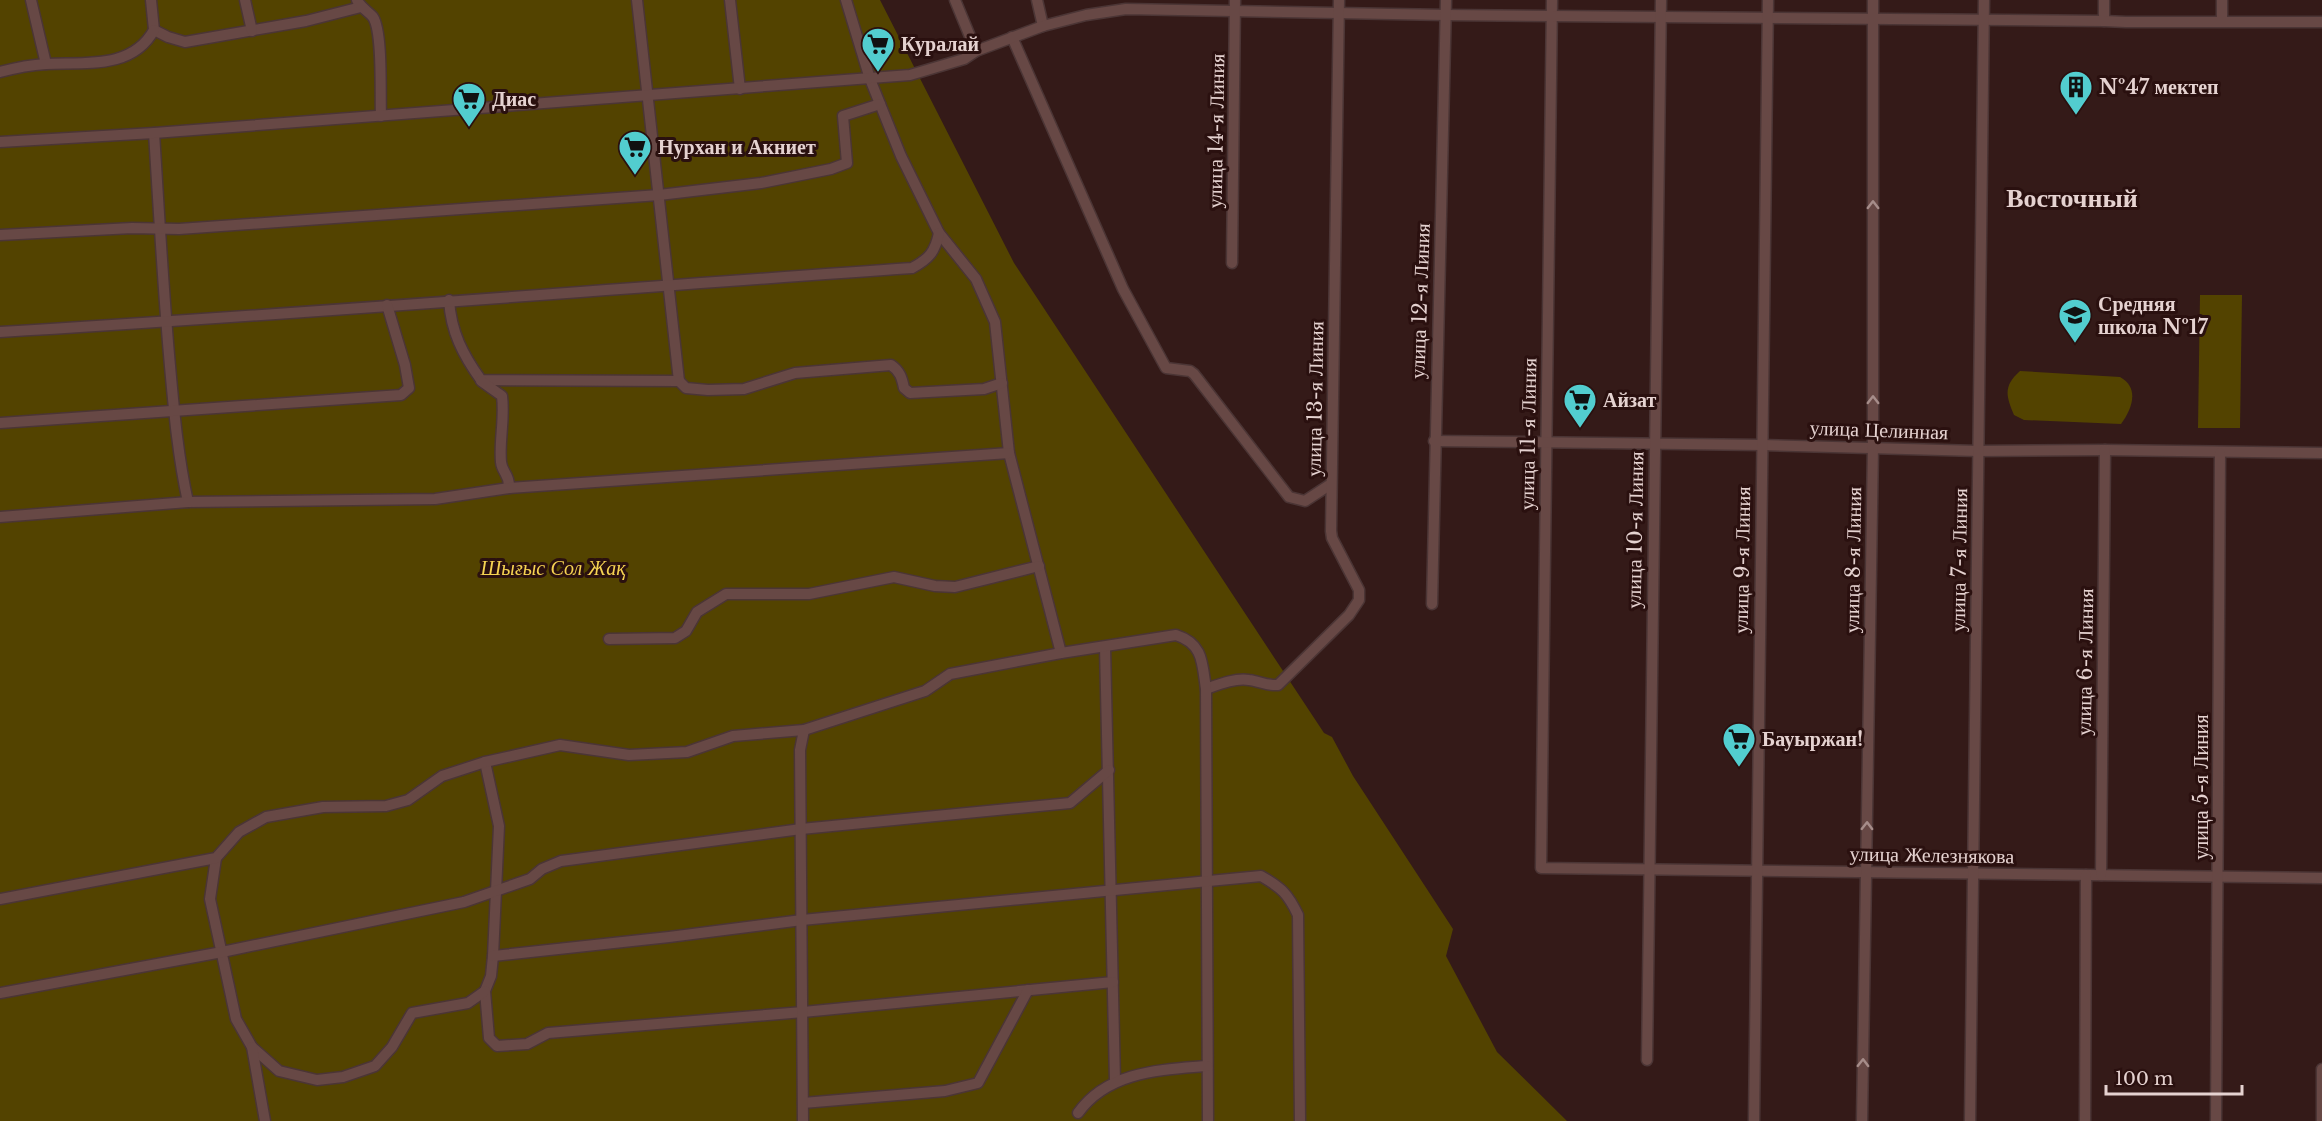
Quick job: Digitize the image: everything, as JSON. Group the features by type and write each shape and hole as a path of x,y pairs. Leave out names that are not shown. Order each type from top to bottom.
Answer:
{"street":[{"path":"31,0 46,64"},
{"path":"0,72 46,64 113,61 131,54 149,38 154,30 151,0"},
{"path":"245,0 252,32"},
{"path":"637,0 679,381 686,388 744,389 795,373 891,365 897,369 904,388 910,393 984,389 1002,383"},
{"path":"730,0 740,89"},
{"path":"846,0 870,79 901,156 939,233 976,279 995,322 1009,453 1061,652"},
{"path":"955,0 976,51"},
{"path":"1037,0 1043,26"},
{"name":"улица 12-я Линия","path":"1432,604 1446,0"},
{"name":"улица 11-я Линия","path":"1541,868 1552,0"},
{"name":"улица 10-я Линия","path":"1647,1060 1661,0"},
{"name":"улица 9-я Линия","path":"1754,1121 1768,0"},
{"name":"улица 8-я Линия","path":"1862,1121 1873,447 1873,0"},
{"name":"улица 7-я Линия","path":"1970,1121 1984,0"},
{"path":"2104,0 2104,21"},
{"path":"2222,0 2222,21"},
{"path":"154,30 185,42 252,32 359,4 373,18 378,32 381,116"},
{"path":"0,142 154,133 910,75 964,59 976,51 1043,26 1126,4 1339,6 1446,15 2322,22"},
{"name":"улица 14-я Линия","path":"1232,263 1235,5"},
{"name":"улица 13-я Линия","path":"1206,688 1231,681 1249,680 1278,685 1349,615 1359,600 1359,590 1332,538 1339,6"},
{"path":"1012,37 1123,289 1166,368 1190,371 1194,374 1290,497 1305,501 1331,484"},
{"path":"0,235 132,228 191,228 659,195 761,183 831,170 847,163 843,116 880,104"},
{"path":"154,133 174,411 182,476 188,502"},
{"path":"0,332 912,268 928,260 936,248 939,233"},
{"path":"449,300 455,336 466,360 481,380 502,396 505,416 501,465 509,479 508,489"},
{"path":"0,423 401,395 409,388 405,365 387,305"},
{"path":"481,380 679,381"},
{"name":"улица Целинная","path":"1434,441 1873,447 1978,452 2105,450 2322,453"},
{"name":"улица 6-я Линия","path":"2101,875 2105,450"},
{"path":"0,517 188,502 435,499 508,489 1009,453"},
{"name":"улица 5-я Линия","path":"2216,1121 2220,453"},
{"path":"609,639 675,638 686,631 697,612 726,594 809,594 894,577 935,586 955,587 1039,566"},
{"path":"485,991 468,1003 412,1013 392,1047 375,1066 344,1077 317,1080 279,1071 252,1047 236,1019 210,899 216,858 239,832 266,817 323,807 386,806 408,800 442,776 485,762 560,745 629,755 687,752 734,736 804,730 925,691 950,674 1061,652 1176,635 1196,645 1201,655 1206,688 1209,1121"},
{"path":"1105,647 1115,1081"},
{"path":"803,1121 800,750 804,730"},
{"path":"485,762 498,826 494,956 491,976 485,991 489,1038 497,1046 527,1044 548,1033 803,1012 1113,982"},
{"path":"0,993 222,952 464,902 530,879 542,869 561,861 801,829 1070,803 1109,770"},
{"path":"0,899 216,858"},
{"name":"улица Железнякова","path":"1541,868 2322,878"},
{"path":"2085,1121 2086,875"},
{"path":"494,956 802,920 1261,876 1285,892 1298,915 1300,1121"},
{"path":"803,1103 945,1091 978,1083 1028,990"},
{"path":"252,1047 265,1121"},
{"path":"1078,1113 1088,1099 1115,1081 1151,1071 1207,1066"},
{"path":"2322,1069 2322,1121"}],"green space":[{"name":"Шығыс Сол Жақ","path":"0,0 880,0 1014,263 1324,733 1332,737 1353,776 1453,929 1446,956 1497,1052 1567,1121 0,1121"},
{"path":"2200,295 2242,295 2240,428 2198,428"},
{"path":"2020,371 2120,377 2130,387 2131,405 2121,424 2024,420 2014,415 2008,397 2011,382"}],"place":[{"name":"Куралай","path":"878,73"},
{"name":"№47 мектеп","path":"2076,116"},
{"name":"Диас","path":"469,128"},
{"name":"Нурхан и Акниет","path":"635,176"},
{"name":"Средняя школа №17","path":"2075,344"},
{"name":"Айзат","path":"1580,429"},
{"name":"Бауыржан!","path":"1739,768"}],"district":[{"name":"Восточный","path":"2072,198"}]}
